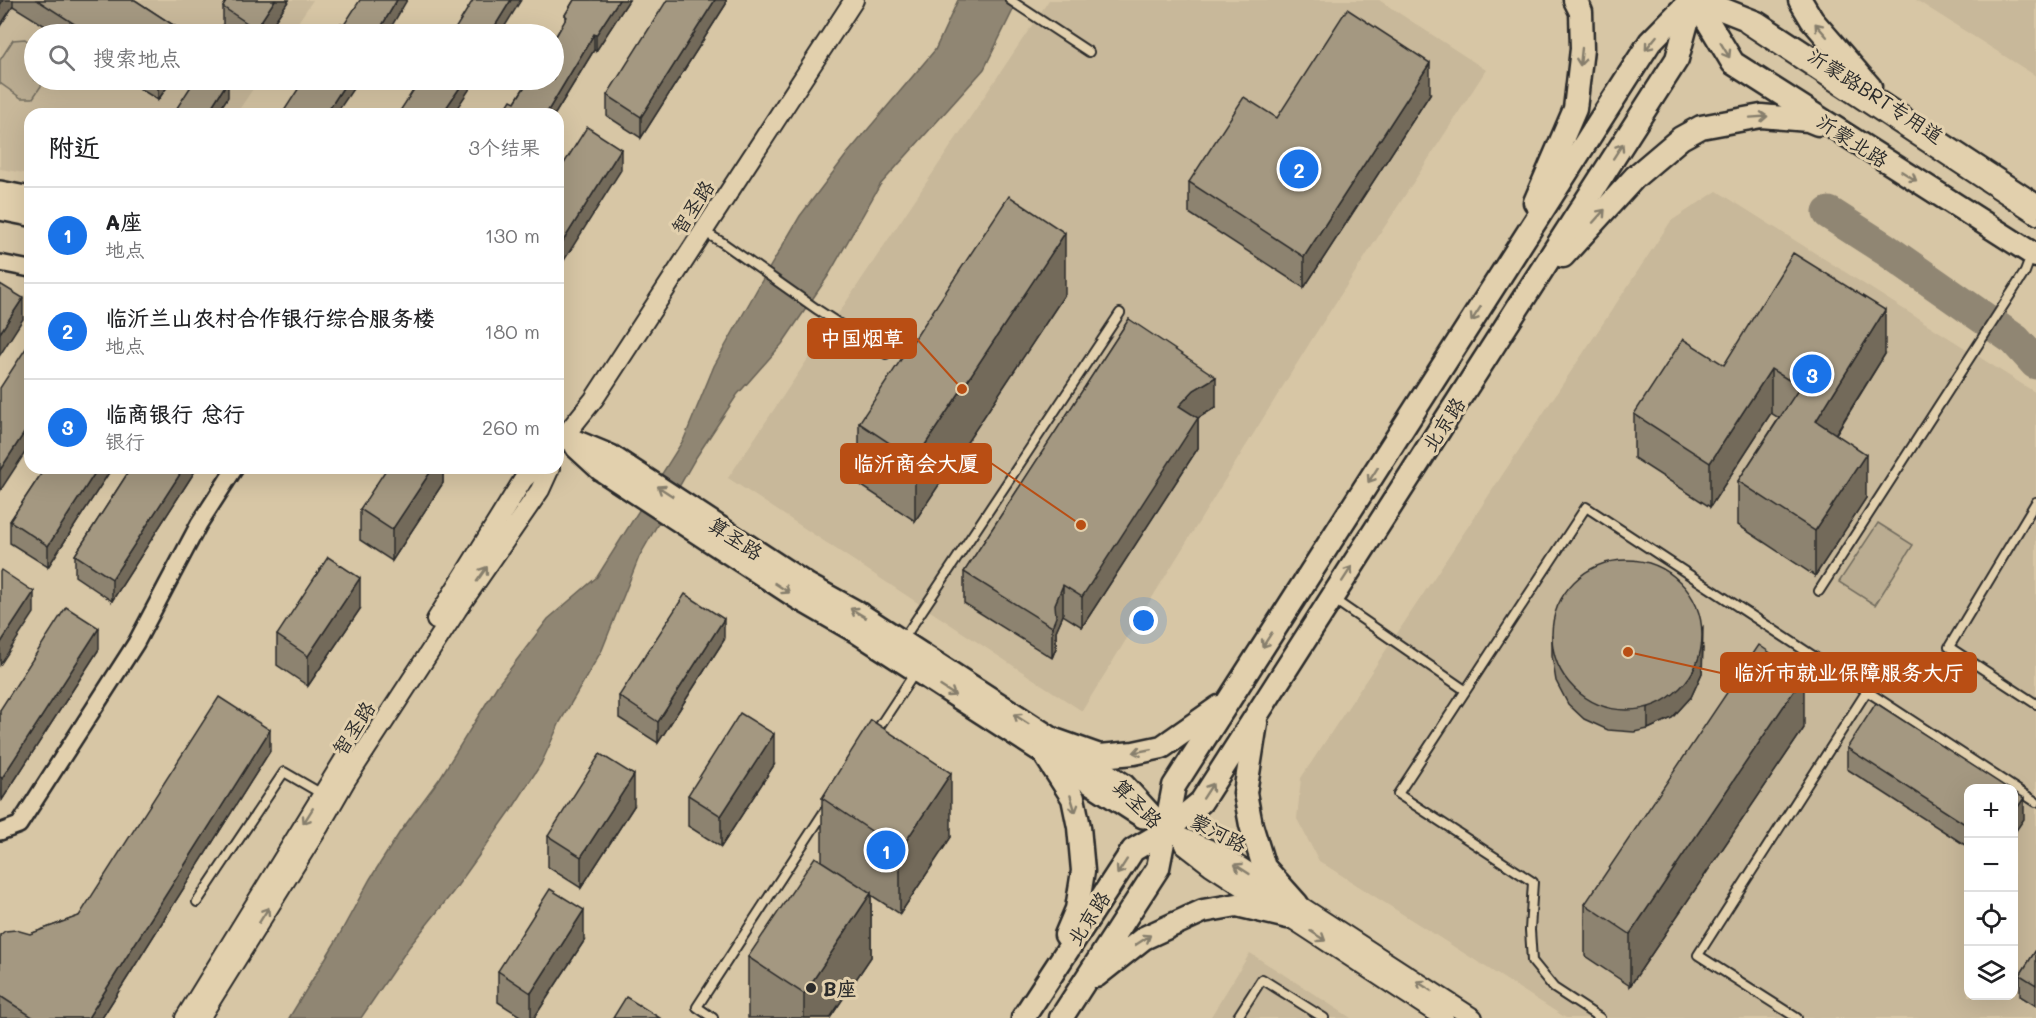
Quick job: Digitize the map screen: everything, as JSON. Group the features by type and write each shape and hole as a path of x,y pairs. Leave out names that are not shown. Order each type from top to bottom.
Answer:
{"main road":[{"path":"1508,265 1575,109 1582,49 1581,12 1575,0"},
{"path":"1695,0 1757,22 2036,206"},
{"name":"北京路","path":"1061,1018 1158,868 1174,786 1650,42 1695,0"},
{"name":"北京路","path":"1023,1018 1132,850 1166,831 1201,802 1677,59 1695,0"},
{"name":"沂蒙北路","path":"1695,0 1732,63 2034,255"},
{"path":"1800,0 1812,20 1887,106"},
{"path":"1518,306 1635,177 1682,138 1701,127 1761,116 1808,120 1842,134"},
{"path":"0,192 24,197"},
{"path":"0,209 24,214"},
{"name":"算圣路","path":"564,443 601,470 636,482 685,514 857,612 902,641 1166,831"},
{"name":"算圣路","path":"685,514 799,599 1048,746"},
{"path":"1048,746 1100,756 1162,747 1228,701"},
{"path":"1257,714 1245,793 1251,825 1264,867 1293,910"},
{"path":"1048,746 1073,798 1079,827 1083,871 1077,909 1052,974"},
{"path":"1080,988 1144,938 1203,911 1237,905 1293,910"}],"street":[{"name":"智圣路","path":"564,430 601,364 839,0"},
{"name":"智圣路","path":"564,433 594,399 854,0"},
{"path":"0,263 24,268"},
{"path":"0,832 19,825 136,643 199,524 231,474"},
{"name":"智圣路","path":"185,1018 322,794 529,474"},
{"name":"智圣路","path":"200,1018 346,780 457,610 540,490 547,474"},
{"name":"蒙河路","path":"1166,831 1211,866 1293,910 1473,1018"},
{"name":"蒙河路","path":"1293,910 1433,1015"}],"lane":[{"path":"1010,0 1089,52"},
{"name":"沂蒙路BRT专用道","path":"1695,0 1751,33 2036,220"},
{"path":"703,231 886,354"},
{"path":"1819,591 2034,255"},
{"path":"902,641 1120,313"},
{"path":"2036,502 1948,646 2036,704"},
{"path":"1600,1018 1554,988 1532,961 1530,930 1533,882 1398,794 1587,507 2036,802"},
{"path":"1331,598 1465,690"},
{"path":"873,736 916,670"},
{"path":"1797,1018 1698,954 1867,692"},
{"path":"197,902 284,772 322,794"},
{"path":"713,1018 697,1007 834,796"},
{"path":"1237,1018 1262,979 1324,1018"}],"shaded area":[{"path":"0,0 313,0 297,24 24,24 24,90 252,90 240,108 24,108 24,173 0,169"},
{"path":"958,0 1018,0 984,69 880,185 828,276 782,344 737,395 695,459 639,557 602,650 560,722 541,764 514,806 453,892 409,947 361,1018 289,1018 336,941 370,879 400,832 440,778 497,686 548,619 597,577 684,439 714,366 800,216 847,154 935,50"},
{"path":"1049,0 1379,0 1486,70 1314,336 1082,711 728,478"},
{"path":"1916,0 2036,0 2036,76"},
{"path":"24,39 24,90 38,90 33,98 21,98 0,83 0,60 13,40"},
{"path":"1717,191 2036,393 2036,1018 1566,1018 1319,861 1297,819 1301,778 1671,221"},
{"path":"1878,523 1913,545 1875,605 1839,582"},
{"path":"1250,953 1351,1018 1210,1018"}],"building":[{"path":"37,0 135,0 172,24 74,24"},
{"path":"227,0 275,0 259,24 248,24 223,7"},
{"path":"360,0 397,0 383,24 345,24"},
{"path":"473,0 511,0 496,24 458,24"},
{"path":"574,0 619,0 596,35 594,34 564,84 563,24 567,17 565,15"},
{"path":"667,0 715,0 641,117 607,95"},
{"path":"1347,9 1430,63 1304,257 1189,182 1244,97 1277,118"},
{"path":"189,90 222,90 211,108 177,108"},
{"path":"298,90 342,90 330,108 286,108"},
{"path":"414,90 458,90 446,108 402,108"},
{"path":"523,90 560,90 550,108 506,108 511,100 515,102"},
{"path":"587,127 621,149 564,239 564,163"},
{"path":"1009,196 1065,233 915,460 859,423"},
{"path":"1793,253 1885,310 1816,421 1866,454 1815,531 1738,481 1800,387 1771,369 1710,463 1634,414 1683,339 1724,365"},
{"path":"0,284 23,298 0,333"},
{"path":"1129,319 1216,377 1194,390 1179,406 1198,418 1082,597 1063,585 1055,604 1056,617 1052,627 964,572"},
{"path":"24,351 24,433 0,470 0,388"},
{"path":"41,474 94,474 48,546 10,521"},
{"path":"127,474 180,474 112,579 75,555"},
{"path":"383,474 429,474 392,530 360,509"},
{"path":"328,557 360,578 308,656 277,635"},
{"path":"1627,560 1656,565 1669,572 1680,582 1690,593 1697,606 1702,635 1697,664 1690,677 1680,688 1669,698 1656,705 1627,710 1598,705 1585,698 1574,688 1564,677 1557,664 1552,635 1557,606 1564,593 1574,582 1585,572 1598,565"},
{"path":"1,570 34,592 0,644 0,572"},
{"path":"685,594 724,619 658,722 619,696"},
{"path":"66,607 99,628 2,778 0,777 0,710"},
{"path":"1759,645 1804,676 1630,934 1585,904"},
{"path":"219,697 270,730 88,1018 34,1018 0,996 0,935 5,931 16,930 30,934 79,916"},
{"path":"1876,703 2001,784 1964,784 1964,823 1847,748"},
{"path":"740,713 774,734 721,816 688,795"},
{"path":"871,720 951,773 900,850 822,798"},
{"path":"600,754 634,775 581,857 548,836"},
{"path":"2018,794 2024,798 2018,807"},
{"path":"815,857 871,893 804,994 748,957"},
{"path":"550,889 584,910 531,993 498,971"},
{"path":"2036,950 2036,985 2020,975"},
{"path":"626,997 660,1018 613,1018"}],"waterway":[{"path":"1829,213 1885,249 2015,340 2036,363"}],"place":[{"name":"临沂兰山农村合作银行综合服务楼","path":"1299,169"},
{"name":"临商银行 总行","path":"1812,374"},
{"name":"中国烟草","path":"962,389"},
{"name":"临沂商会大厦","path":"1081,525"},
{"name":"临沂市就业保障服务大厅","path":"1628,652"},
{"name":"A座","path":"886,850"},
{"name":"B座","path":"811,988"}]}
